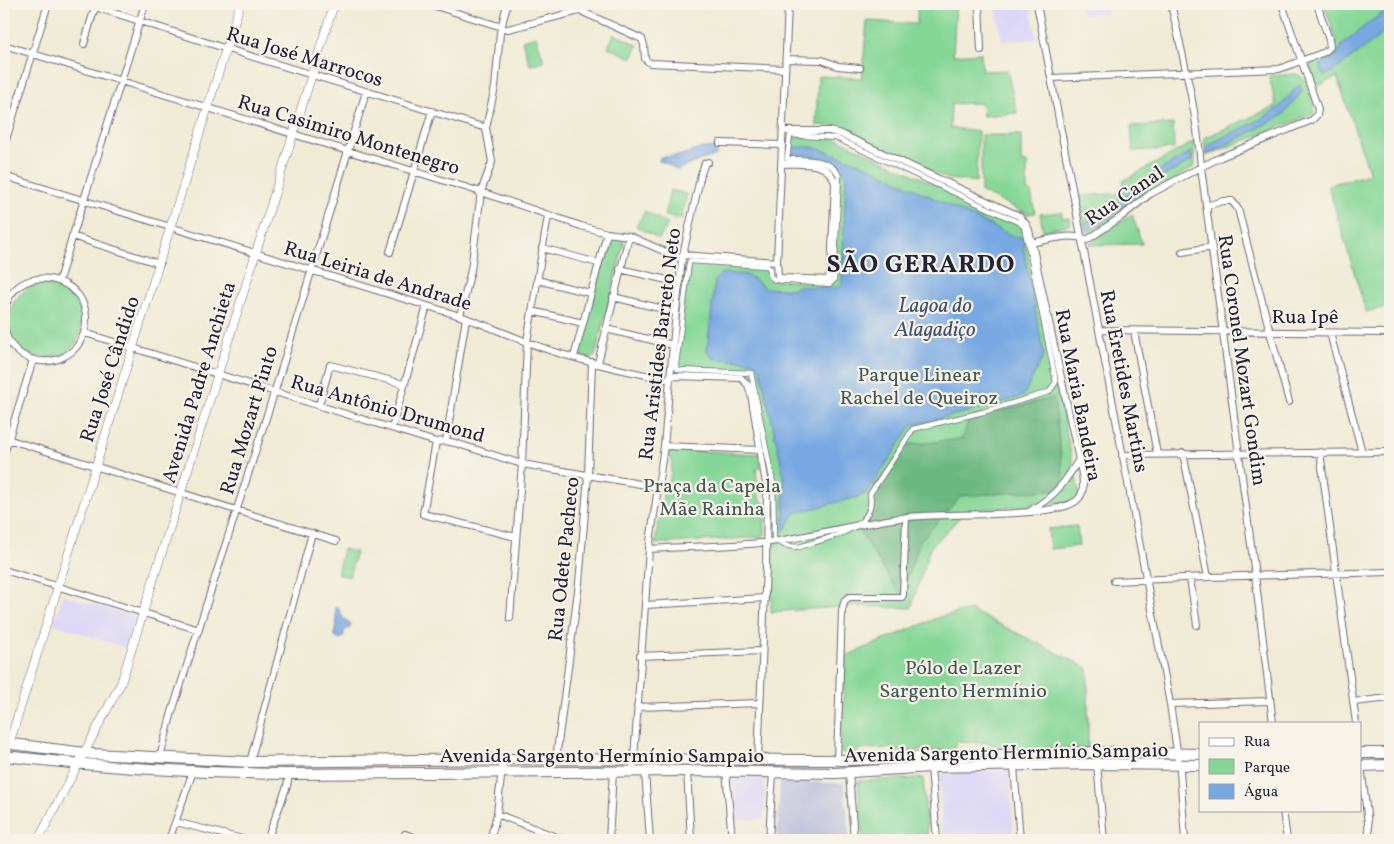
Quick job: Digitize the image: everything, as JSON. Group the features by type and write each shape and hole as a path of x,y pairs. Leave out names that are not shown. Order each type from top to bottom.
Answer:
{"main road":[{"name":"Avenida Sargento Hermínio Sampaio","path":"6,744 84,753 250,762 504,759 837,760 1097,752 1199,754"},
{"path":"1362,753 1390,753"},
{"name":"Avenida Sargento Hermínio Sampaio","path":"4,756 79,764 193,771 289,774 687,771 849,773 931,767 1097,764 1199,765"},
{"path":"1362,766 1390,764"}],"street":[{"path":"4,146 48,4"},
{"name":"Rua José Marrocos","path":"86,4 486,128"},
{"path":"59,280 145,4"},
{"name":"Rua José Cândido","path":"6,744 59,587 240,4"},
{"name":"Avenida Padre Anchieta","path":"38,840 121,683 334,4"},
{"path":"429,4 508,29 579,11 642,40 645,59 650,63 785,69"},
{"path":"446,442 482,192 492,162 486,128 495,87 502,27 507,4"},
{"path":"781,164 823,167 834,178 831,277 828,280 779,277 777,273 781,164 788,4"},
{"path":"979,4 980,50"},
{"name":"Rua Eretides Martins","path":"1037,4 1170,704 1180,765 1185,840"},
{"name":"Rua Coronel Mozart Gondim","path":"1171,4 1187,73 1199,145 1273,722"},
{"path":"1282,4 1301,61"},
{"path":"1051,78 1279,69 1326,52 1330,47 1317,4"},
{"path":"84,44 95,7"},
{"name":"Rua Casimiro Montenegro","path":"4,45 482,192 548,216 606,233 629,236 683,257 777,262"},
{"path":"786,59 822,60 838,66 860,68"},
{"name":"Rua Canal","path":"1031,243 1067,236 1080,237 1087,240 1150,194 1221,157 1312,120 1317,114 1317,105 1301,61"},
{"name":"Rua Mozart Pinto","path":"160,758 172,712 274,392 366,92"},
{"path":"390,252 432,112"},
{"path":"783,131 830,131 841,134 1019,216 1026,224 1031,243"},
{"path":"790,135 836,138 1020,223 1024,227 1056,382 1050,392 983,412 913,429 870,494 872,503 861,522 850,530 800,547 789,547 776,541 773,534 772,483 751,373 679,370 676,368 688,264 690,261 767,266 770,268 770,276 774,280 830,284 834,280 839,176 836,169 826,163 816,160 788,159 790,135"},
{"path":"720,143 782,145"},
{"name":"Rua Aristides Barreto Neto","path":"632,772 649,549 664,446 676,312 683,257 701,174 705,164 708,162"},
{"name":"Rua Leiria de Andrade","path":"4,176 171,229 463,317 527,342 574,357 665,379 675,376 738,378 745,381 751,394 762,450"},
{"path":"1206,206 1228,200 1232,201 1238,209 1289,402"},
{"path":"510,618 522,464 527,342 548,216"},
{"path":"574,357 606,233"},
{"path":"72,236 160,264"},
{"name":"Rua Odete Pacheco","path":"556,759 578,591 595,362 606,329 629,236"},
{"name":"Rua Maria Bandeira","path":"649,549 776,541 906,517 1027,512 1059,508 1079,498 1083,485 1079,458 1031,243"},
{"path":"1182,252 1212,247"},
{"path":"542,248 598,263"},
{"path":"620,269 680,283"},
{"path":"4,309 14,291 30,280 40,278 59,280 79,296 85,308 87,321 81,342 68,355 51,361 33,360 21,354 11,345 4,327"},
{"path":"537,280 590,293"},
{"path":"613,297 676,312"},
{"path":"392,428 427,306"},
{"path":"532,310 583,323"},
{"path":"606,329 672,345"},
{"name":"Rua Ipê","path":"1099,330 1390,333"},
{"path":"1134,331 1157,454"},
{"name":"Rua Antônio Drumond","path":"85,332 436,442 446,442 522,464 658,488"},
{"path":"1330,333 1362,452"},
{"path":"4,454 6,439 33,360"},
{"path":"319,405 330,365 404,384"},
{"path":"6,439 336,541"},
{"path":"436,442 423,514 516,537"},
{"path":"664,446 762,450 767,490 767,542 758,760"},
{"path":"1320,452 1356,722"},
{"path":"1122,455 1390,452"},
{"path":"1184,454 1208,577"},
{"path":"1027,512 1053,496 1066,482 1079,458"},
{"path":"837,760 842,610 844,600 850,597 902,597 906,517"},
{"path":"250,762 312,533"},
{"path":"4,570 199,630"},
{"path":"1114,582 1255,575 1390,572"},
{"path":"1190,578 1197,625"},
{"path":"645,605 765,598"},
{"path":"640,656 762,651"},
{"path":"1353,702 1390,698"},
{"path":"1170,704 1270,701"},
{"path":"637,707 760,703"},
{"path":"1014,755 1020,840"},
{"path":"490,840 497,814 504,759"},
{"path":"1097,764 1104,840"},
{"path":"931,767 937,840"},
{"path":"169,840 193,771"},
{"path":"687,771 691,840"},
{"path":"726,771 732,840"},
{"path":"610,840 613,772"},
{"path":"645,772 650,840"},
{"path":"769,840 773,772"},
{"path":"849,773 854,840"},
{"path":"267,840 287,786 289,774"},
{"path":"1362,774 1370,840"},
{"path":"1284,812 1287,840"},
{"path":"497,814 564,840"},
{"path":"176,822 246,840"},
{"path":"405,834 420,840"}],"shaded area":[{"path":"995,4 1030,4 1037,39 1002,41"},
{"path":"1080,4 1106,4 1108,14 1082,14"},
{"path":"64,595 135,617 126,648 54,624 62,596"},
{"path":"1009,769 1014,840 943,840 939,777 943,774"},
{"path":"732,775 765,777 764,819 734,820"},
{"path":"780,782 844,783 850,840 777,840"}],"green space":[{"path":"917,4 956,4 953,55 981,53 982,71 1007,70 1017,113 983,116 982,103 951,104 950,128 978,131 976,182 948,179 833,126 816,125 818,76 862,78 867,21 917,24"},
{"path":"1324,4 1390,4 1390,306 1366,312 1328,185 1370,174 1337,77 1320,85 1315,83 1309,66 1311,63 1324,59 1336,48 1337,43"},
{"path":"614,34 638,45 632,58 608,47"},
{"path":"536,36 544,61 530,65 522,40"},
{"path":"1296,74 1301,76 1310,90 1314,107 1313,114 1206,155 1204,138 1276,106 1269,76"},
{"path":"1173,124 1174,149 1133,151 1131,126"},
{"path":"981,135 1021,135 1021,162 1027,163 1027,191 1031,192 1035,213 1028,214 981,192"},
{"name":"Parque Linear Rachel de Queiroz","path":"831,136 1022,225 1081,501 966,511 930,548 911,608 853,606 771,612 774,496 751,373 679,370 676,365 689,262 767,266 773,280 832,283 839,175 826,163 787,159 789,137"},
{"path":"1194,142 1195,166 1086,236 1079,196 1124,193 1123,181"},
{"path":"670,190 687,194 681,220 665,216"},
{"path":"645,211 668,224 659,239 636,226"},
{"path":"1062,212 1062,218 1070,218 1071,224 1043,231 1040,214"},
{"path":"1132,214 1142,244 1089,245 1089,244"},
{"path":"613,236 623,239 624,243 595,356 591,358 581,356 579,352 609,239"},
{"path":"46,284 60,287 72,295 80,307 83,321 80,335 72,347 60,355 46,358 32,355 20,347 12,335 9,321 12,307 20,295 32,287"},
{"path":"1054,398 1065,489 961,496 920,541 901,596 858,529 873,512 872,494 905,445 962,439 969,418"},
{"name":"Praça da Capela Mãe Rainha","path":"673,450 759,454 761,467 756,469 759,498 764,503 765,534 763,537 655,544 665,484 670,479 672,460 668,456 668,452"},
{"path":"1077,526 1079,546 1050,549 1048,529"},
{"path":"343,549 356,552 349,577 337,574"},
{"name":"Pólo de Lazer Sargento Hermínio","path":"970,610 1088,668 1088,749 995,749 990,743 957,742 954,749 897,752 896,748 859,749 857,755 846,755 840,751 846,656 939,617"},
{"path":"923,778 928,840 863,840 858,781"}],"water":[{"path":"1390,8 1390,28 1334,71 1324,76 1320,65 1337,55 1342,45"},
{"path":"1300,84 1302,91 1283,115 1207,155 1206,147 1272,113 1282,105"},
{"path":"717,147 716,156 677,170 659,161 660,157 678,156 703,148"},
{"name":"Lagoa do Alagadiço","path":"793,147 813,147 863,164 1010,235 1024,238 1025,244 1023,246 1044,355 1023,396 988,407 912,425 867,493 795,513 783,532 779,530 784,520 784,476 760,368 752,361 714,359 707,351 715,280 722,273 748,275 765,288 792,289 798,286 837,288 842,283 846,176 835,165 822,159 808,155 793,155"},
{"path":"1191,152 1193,160 1159,179 1107,219 1087,231 1085,222 1096,218 1152,175"},
{"path":"335,607 338,607 343,618 351,624 350,628 345,630 343,637 339,639 334,635 337,627"}],"district":[{"name":"SÃO GERARDO","path":"921,263"}]}
